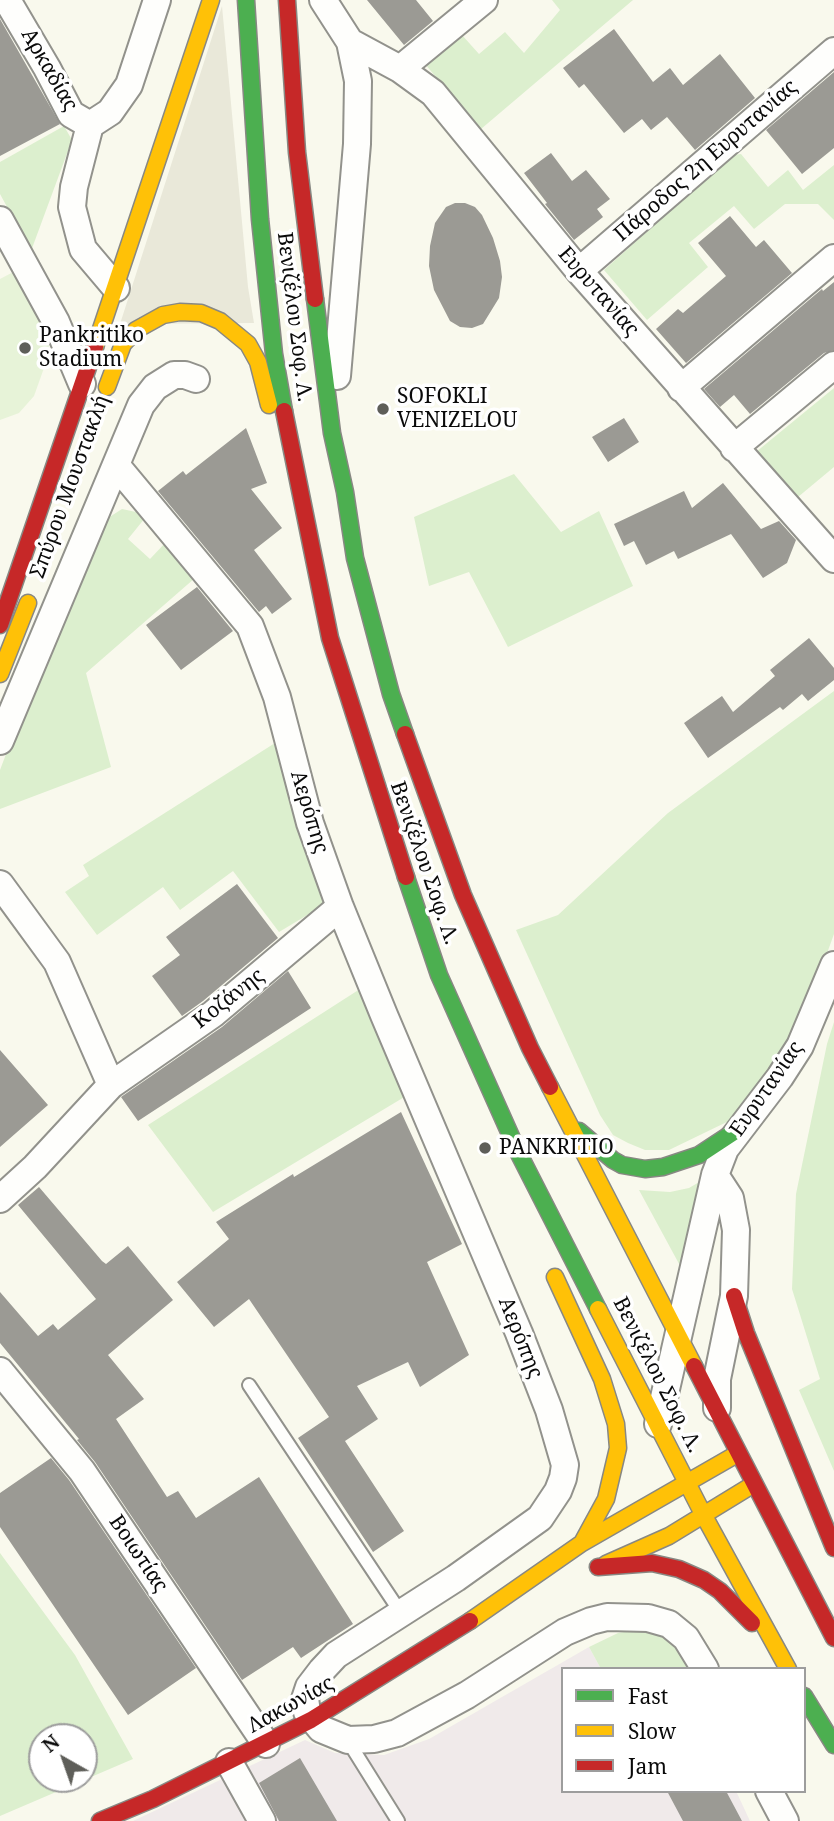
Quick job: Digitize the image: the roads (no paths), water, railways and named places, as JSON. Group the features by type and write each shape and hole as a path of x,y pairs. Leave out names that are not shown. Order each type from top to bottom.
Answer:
{"main road":[{"name":"Σπύρου Μουστακλή","path":"93,390 116,288 211,0"},
{"name":"Βενιζέλου Σοφ. Λ.","path":"246,0 260,219 274,354 298,487 330,638 387,822 439,975 518,1152 703,1514 787,1667"},
{"name":"Βενιζέλου Σοφ. Λ.","path":"288,0 297,152 332,433 363,590 391,694 463,895 530,1048 834,1638"},
{"name":"Σπύρου Μουστακλή","path":"0,625 46,495 93,390 123,344 156,318 180,313 201,313 220,320 248,344 258,362 266,387 271,421 298,487"},
{"name":"Σπύρου Μουστακλή","path":"0,674 36,582"},
{"path":"566,1118 603,1154 622,1165 645,1169 663,1167 699,1155 740,1128"},
{"path":"518,1152 517,1174 521,1192"},
{"path":"547,1258 602,1378 616,1424 618,1448 606,1499 582,1543"},
{"path":"734,1296 751,1345 834,1548"},
{"name":"Λακωνίας","path":"100,1821 153,1799 311,1720 494,1606 582,1543 737,1454"},
{"path":"582,1574 669,1536 754,1484"},
{"path":"598,1567 652,1563 679,1569 704,1580 745,1615 786,1667"},
{"name":"Λακωνίας","path":"494,1606 544,1588"},
{"path":"806,1699 834,1745"}],"street":[{"name":"Αρκαδίας","path":"7,0 71,114 90,125 74,187 72,207 83,249 116,288"},
{"path":"90,125 110,112 129,85 157,0"},
{"path":"323,0 350,42 358,81 357,144 332,433"},
{"path":"400,69 484,0"},
{"name":"Ευρυτανίας","path":"350,42 400,69 433,93 579,271 834,559"},
{"name":"Πάροδος 2η Ευρυτανίας","path":"579,271 834,51"},
{"path":"0,220 93,390"},
{"path":"681,388 834,258"},
{"path":"734,448 834,365"},
{"name":"Σπύρου Μουστακλή","path":"0,741 141,405 155,387 174,375 196,379"},
{"name":"Αερόπης","path":"116,465 250,626 277,697 310,823 340,907 519,1333 550,1410 565,1465 558,1491 540,1518 344,1650 322,1670 309,1687 305,1699 311,1720"},
{"path":"0,884 57,962 111,1085"},
{"name":"Κοζάνης","path":"0,1199 35,1167 111,1085 214,1014 340,907"},
{"name":"Ευρυτανίας","path":"659,1424 715,1175 725,1149 800,1046 834,965"},
{"path":"715,1175 730,1198 734,1212 734,1296 717,1379 718,1415"},
{"name":"Βοιωτίας","path":"0,1371 82,1471 266,1744"},
{"path":"311,1720 321,1729 348,1740 374,1739 408,1728 467,1695 565,1633 591,1621 607,1618 648,1618 669,1624 686,1638 704,1667"},
{"path":"229,1762 262,1821"},
{"path":"770,1793 785,1821"}],"lane":[{"path":"249,1385 401,1613"},
{"path":"348,1740 398,1821"}],"place":[{"name":"Pankritiko Stadium","path":"25,348"},
{"name":"SOFOKLI VENIZELOU","path":"383,409"},
{"name":"PANKRITIO","path":"485,1148"}]}
